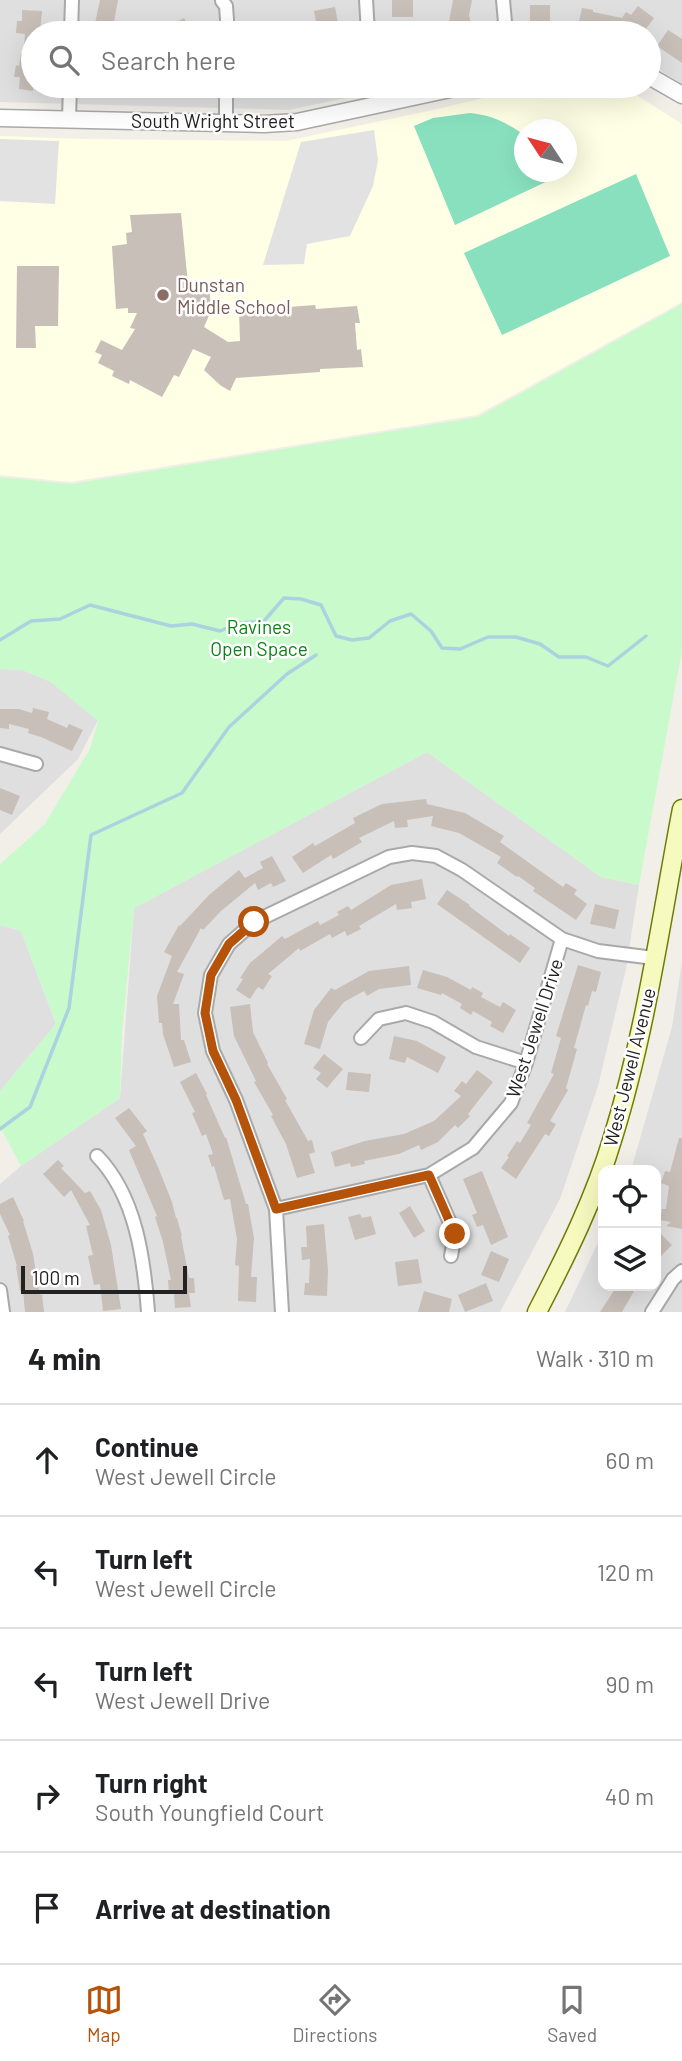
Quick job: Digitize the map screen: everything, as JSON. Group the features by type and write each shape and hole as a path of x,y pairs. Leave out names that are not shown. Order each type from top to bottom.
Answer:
{"main road":[{"name":"West Jewell Avenue","path":"537,1312 566,1256 613,1140 632,1069 682,810"}],"street":[{"path":"71,21 72,0"},
{"path":"366,0 367,21"},
{"path":"503,0 505,21"},
{"path":"222,1 226,6 227,21"},
{"path":"661,83 682,95"},
{"path":"69,118 70,98"},
{"path":"226,98 226,123"},
{"path":"380,98 381,104"},
{"name":"South Wright Street","path":"0,118 264,124 297,122 409,98"},
{"path":"0,754 36,764"},
{"path":"282,1312 276,1209 236,1100 213,1051 205,1013 211,975 229,944 254,922 389,857 412,853 436,856 462,870 562,939 598,951 654,958"},
{"name":"West Jewell Drive","path":"276,1209 429,1175 473,1148 511,1103 526,1063 562,939"},
{"path":"361,1038 379,1019 405,1013 433,1022 477,1047 526,1063"},
{"path":"97,1156 116,1180 133,1225 145,1279 148,1312"},
{"path":"429,1175 455,1234 452,1256"},
{"path":"652,1312 673,1279 682,1271"},
{"path":"0,1290 3,1312"}],"shaded area":[{"path":"0,0 682,0 682,84 661,71 661,21 21,21 21,98 346,98 289,110 0,102"},
{"path":"483,98 641,98 682,124 682,302 477,415 70,482 0,475 0,136 286,141"},
{"path":"374,130 378,160 373,186 350,236 307,244 304,264 263,265 301,142"},
{"path":"0,139 59,141 55,204 0,201"},
{"path":"0,669 23,670 51,682 98,720 78,759 0,834"},
{"path":"427,752 601,877 639,885 626,969 598,1086 560,1199 500,1312 0,1312 0,1184 21,1166 120,1098 134,908"},
{"path":"0,925 21,931 56,1024 0,1091"},
{"path":"682,961 682,1312 565,1312 598,1243 598,1291 661,1291 661,1165 632,1165 672,1027"}],"green space":[{"path":"470,113 485,115 510,126 514,128 514,182 546,182 455,225 414,126 433,118"},
{"path":"636,174 670,256 502,335 464,253"},
{"name":"Ravines Open Space","path":"682,304 682,650 639,885 601,877 427,752 134,908 122,1033 120,1098 21,1166 0,1127 0,1091 56,1024 21,931 0,925 0,864 44,825 90,749 98,721 51,682 23,670 0,669 0,477 71,484 478,417"}],"building":[{"path":"100,0 118,0 114,21 96,21"},
{"path":"392,0 413,0 413,17 392,17"},
{"path":"453,0 472,0 470,21 449,21"},
{"path":"530,5 550,5 550,21 530,21"},
{"path":"638,6 654,18 652,21 579,21 582,8 622,18 626,12 631,15"},
{"path":"335,7 338,21 316,21 314,11"},
{"path":"22,10 42,11 41,21 22,21"},
{"path":"17,21 21,21 21,34 16,33"},
{"path":"668,30 682,39 682,63 661,49 661,40"},
{"path":"21,53 21,89 20,77 14,77 16,65 19,66"},
{"name":"Dunstan Middle School","path":"181,213 188,284 209,282 211,311 204,327 228,342 240,341 239,311 315,305 316,309 357,306 360,323 355,323 357,350 361,349 363,367 236,378 230,391 204,370 211,357 193,349 179,377 174,375 162,397 130,380 129,384 112,376 114,371 98,363 102,355 95,352 101,340 122,350 135,329 130,328 137,313 128,313 128,308 116,309 112,246 127,244 126,233 132,232 130,215"},
{"path":"17,266 59,266 58,326 35,326 36,348 16,348"},
{"path":"33,708 49,712 47,719 67,728 69,724 83,730 72,751 28,733 29,729 9,724 9,729 0,728 0,709 19,709 32,713"},
{"path":"0,788 20,796 12,815 0,810"},
{"path":"426,799 427,804 465,813 504,836 500,842 563,887 566,883 577,890 574,894 587,904 576,920 497,863 501,857 459,833 431,826 433,816 407,820 408,827 395,828 394,821 359,838 362,842 333,859 331,855 303,873 292,857 313,843 315,846 355,823 353,818 382,804"},
{"path":"272,856 286,881 273,887 271,883 258,890 255,883 221,911 203,930 201,928 177,972 184,974 173,1004 179,1004 181,1040 184,1040 191,1062 174,1067 162,1023 159,1023 157,996 172,956 164,952 179,925 209,895 239,870 245,878 263,868 260,862"},
{"path":"422,879 426,899 411,902 412,908 397,910 396,904 347,936 345,931 332,938 330,934 300,951 299,948 268,974 272,976 263,990 258,987 250,999 236,990 250,963 282,936 285,939 318,921 320,925 339,915 337,912 348,906 351,910 391,885"},
{"path":"447,890 509,936 510,934 530,948 520,963 437,904"},
{"path":"595,904 619,910 615,929 590,924"},
{"path":"578,965 601,972 596,992 592,991 588,1006 586,1005 574,1048 577,1049 566,1088 568,1090 550,1121 556,1124 549,1136 545,1134 516,1179 501,1168 517,1141 520,1143 531,1125 527,1123 554,1074 551,1073 561,1038 556,1036"},
{"path":"409,966 411,985 379,989 367,996 364,991 344,1002 328,1022 320,1049 304,1044 314,1010 331,988 335,990 369,971"},
{"path":"423,970 447,977 471,990 472,987 483,993 481,997 500,1007 503,1002 516,1010 503,1033 490,1026 492,1022 473,1011 471,1015 460,1008 462,1004 442,993 441,995 417,988"},
{"path":"250,1004 253,1032 267,1064 308,1141 312,1140 315,1152 309,1154 315,1173 297,1178 286,1144 234,1036 230,1007"},
{"path":"394,1036 417,1041 446,1057 438,1073 407,1057 405,1063 389,1059"},
{"path":"324,1054 343,1069 327,1088 316,1079 321,1073 313,1068"},
{"path":"477,1070 493,1082 468,1114 470,1116 458,1128 455,1125 438,1142 421,1150 419,1145 399,1154 364,1161 365,1164 351,1167 350,1163 335,1167 331,1152 365,1141 404,1134 434,1121 461,1096 454,1091 462,1081 466,1084"},
{"path":"348,1072 371,1074 369,1092 346,1090"},
{"path":"196,1073 226,1137 248,1204 254,1238 251,1277 257,1277 256,1302 238,1301 239,1266 235,1265 237,1239 230,1199 224,1200 208,1155 213,1154 206,1134 202,1136 192,1113 195,1112 180,1082"},
{"path":"129,1108 147,1131 143,1134 177,1218 189,1278 194,1278 195,1293 189,1293 191,1307 175,1308 174,1294 169,1294 168,1280 171,1280 155,1217 157,1216 129,1150 136,1146 115,1118"},
{"path":"679,1138 682,1138 682,1229 666,1226 671,1222 661,1220 662,1209 666,1209 669,1186 661,1183 665,1171 670,1172"},
{"path":"58,1160 64,1166 61,1168 85,1193 90,1191 101,1210 111,1245 121,1309 103,1311 100,1284 94,1285 88,1256 93,1255 86,1226 90,1225 71,1190 64,1197 43,1174"},
{"path":"482,1171 508,1237 491,1245 483,1225 477,1227 472,1215 477,1213 463,1179"},
{"path":"13,1197 24,1221 33,1254 44,1312 25,1312 23,1290 20,1291 17,1266 8,1236 10,1235 0,1214 0,1204"},
{"path":"410,1206 425,1231 414,1238 399,1213"},
{"path":"360,1214 362,1218 371,1216 376,1234 355,1240 348,1217"},
{"path":"324,1224 327,1296 304,1295 305,1283 309,1283 310,1259 302,1260 301,1247 307,1247 306,1226"},
{"path":"661,1234 672,1245 661,1256"},
{"path":"491,1251 509,1259 499,1282 481,1275"},
{"path":"418,1259 422,1283 398,1286 395,1262"},
{"path":"486,1283 493,1301 465,1312 458,1295"},
{"path":"424,1291 452,1299 449,1312 418,1312"},
{"path":"614,1291 634,1291 622,1312 600,1312"}],"waterway":[{"path":"0,640 31,621 60,619 90,605 171,626 192,624 220,631 239,623 264,621 284,598 301,599 321,605 336,636 352,640 369,638 390,621 411,614 431,631 442,648 460,649 488,637 516,637 540,644 559,657 586,657 608,666 646,636"},
{"path":"0,1129 30,1107 69,1008 91,835 182,793 229,727 287,674 316,655"}],"place":[{"name":"Dunstan Middle School","path":"163,295"}],"route":[{"path":"254,922 229,944 211,975 205,1013 213,1051 236,1100 276,1209 429,1175 455,1234"}]}
